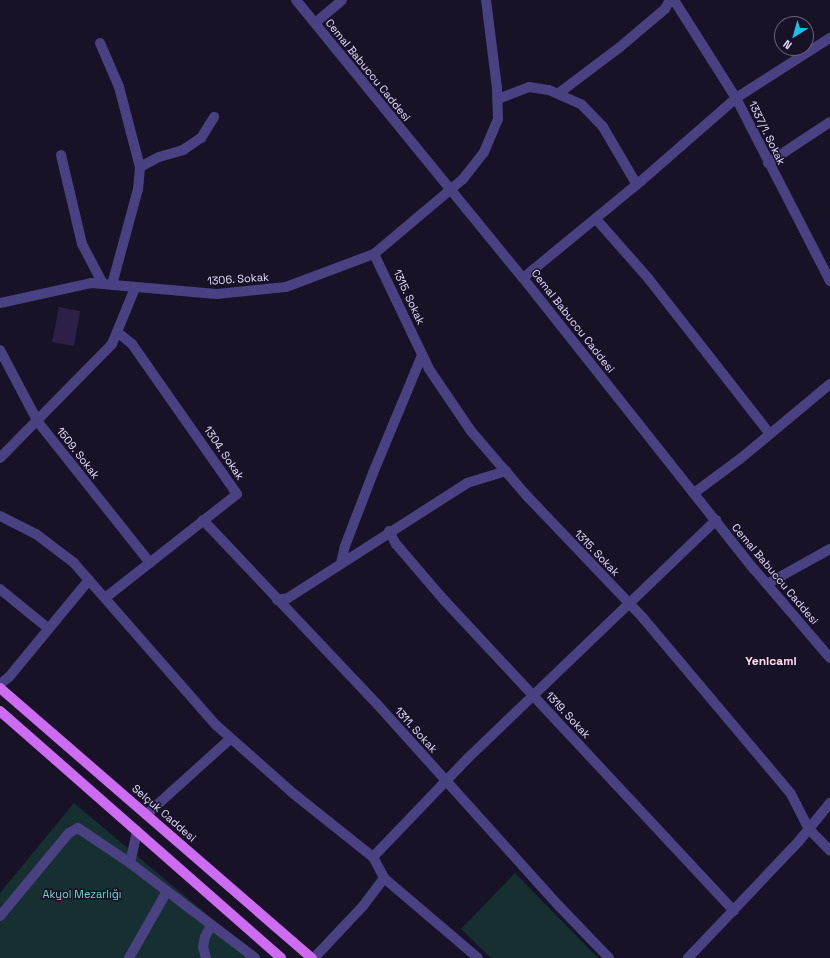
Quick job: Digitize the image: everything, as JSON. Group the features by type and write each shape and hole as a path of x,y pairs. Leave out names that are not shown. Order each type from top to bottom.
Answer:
{"main road":[{"name":"Selçuk Caddesi","path":"0,688 313,958"},
{"path":"0,711 281,958"}],"street":[{"name":"Cemal Babuccu Caddesi","path":"296,0 523,278 767,584 830,658"},
{"path":"315,23 342,0"},
{"name":"1306. Sokak","path":"0,303 68,288 107,285 217,294 286,287 374,254 463,179 484,152 498,119 498,99 486,0"},
{"path":"559,93 620,47 665,9 670,0"},
{"name":"1337/1. Sokak","path":"674,0 736,98 768,163 830,281"},
{"path":"523,278 637,185 736,98 830,38"},
{"path":"100,43 119,87 140,167 138,189 107,285"},
{"path":"498,99 530,88 559,93 581,104 603,127 637,185"},
{"path":"140,167 159,157 183,150 201,138 214,117"},
{"path":"768,163 830,122"},
{"path":"61,155 82,244 107,285"},
{"path":"596,219 653,284 770,434"},
{"name":"1315. Sokak","path":"374,254 429,369 471,432 628,603 791,794 809,829 830,851"},
{"path":"0,458 38,422 112,344 135,288"},
{"name":"1304. Sokak","path":"105,598 237,494 132,344 118,332"},
{"name":"1509. Sokak","path":"0,350 38,422 150,563"},
{"path":"342,563 345,546 373,473 422,355"},
{"path":"694,493 770,434 830,384"},
{"path":"277,600 288,598 467,483 506,471"},
{"path":"0,516 36,534 74,563 216,725 294,794 373,857 384,878 478,958"},
{"name":"1311. Sokak","path":"203,520 277,600 377,704 446,782 609,958"},
{"path":"373,857 446,782 628,603 716,520"},
{"name":"1319. Sokak","path":"389,532 396,544 444,600 734,911"},
{"path":"767,584 830,549"},
{"path":"0,684 9,677 89,580"},
{"path":"0,589 49,629"},
{"path":"147,814 231,738"},
{"path":"688,958 734,911 809,829 830,803"},
{"path":"0,916 69,833 78,828 130,863 255,958"},
{"path":"130,863 137,831"},
{"path":"313,958 363,906 384,878"},
{"path":"129,958 167,891"},
{"path":"206,958 203,947 205,937 212,925"}],"green space":[{"name":"Akyol Mezarlığı","path":"74,803 259,958 0,958 0,893"},
{"path":"515,873 598,958 491,958 461,929"}],"building":[{"path":"59,307 80,311 74,346 52,342"}],"district":[{"name":"Yenicami","path":"771,662"}]}
